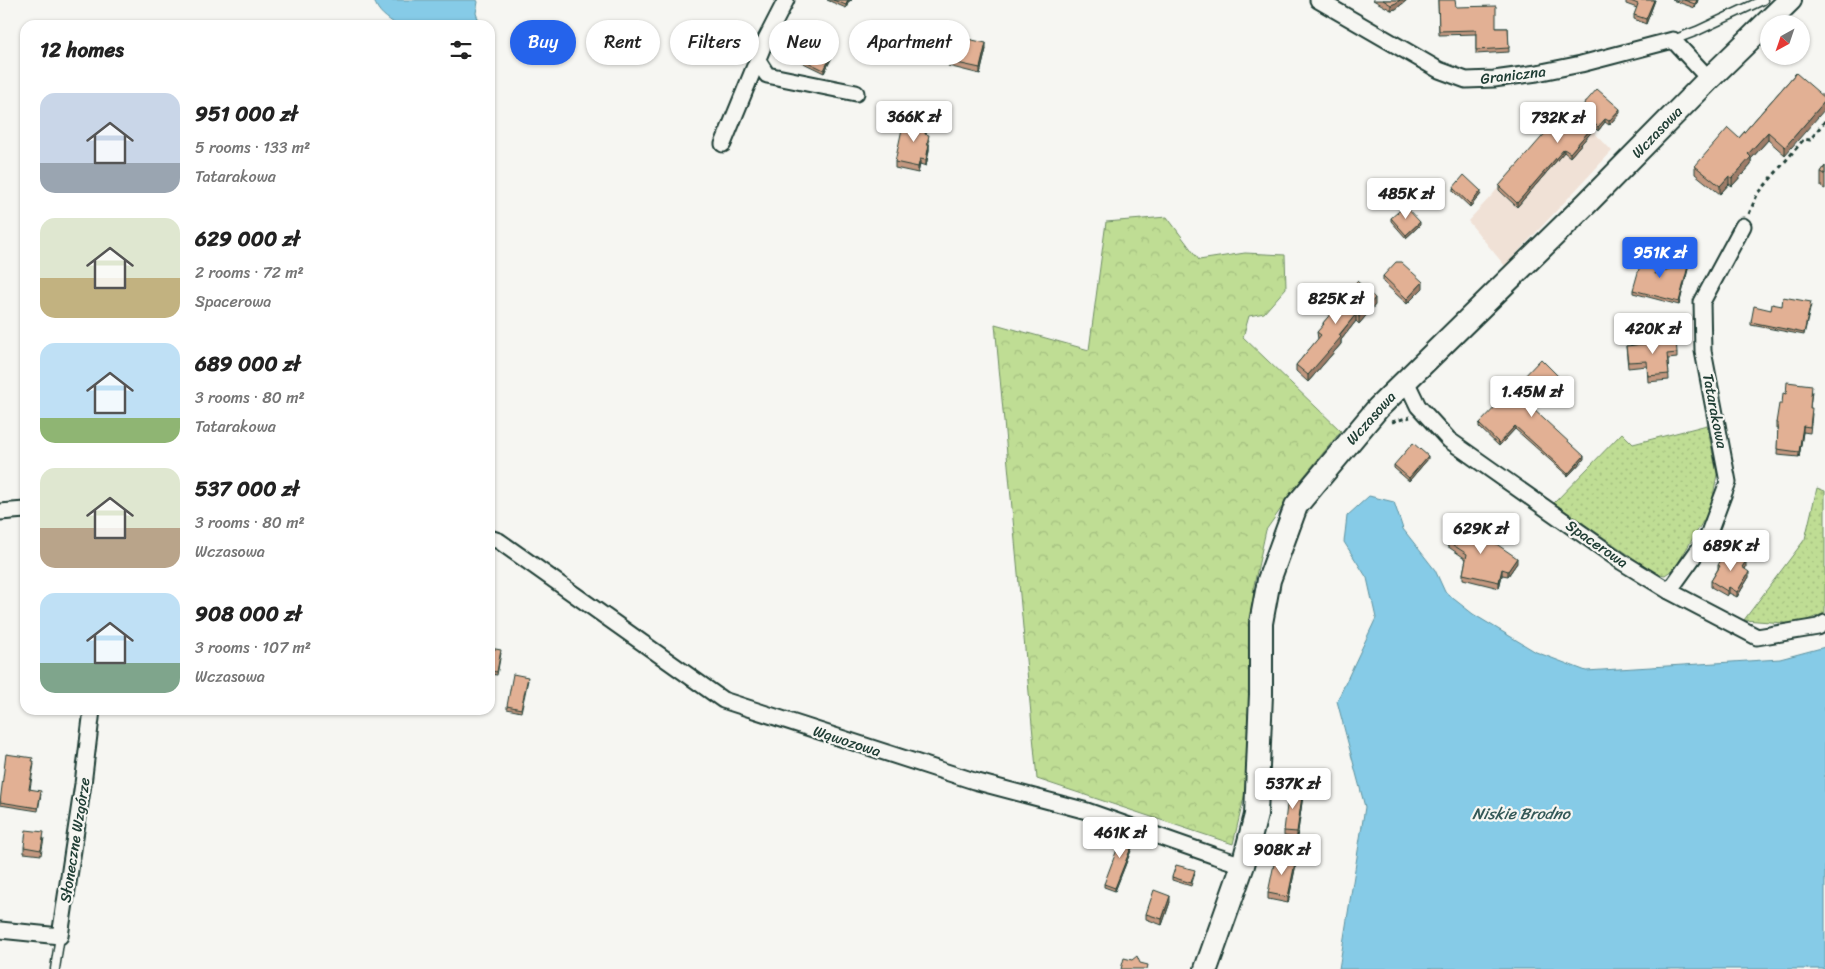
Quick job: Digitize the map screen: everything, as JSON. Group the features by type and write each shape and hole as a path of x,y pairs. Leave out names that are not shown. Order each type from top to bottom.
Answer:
{"street":[{"path":"759,59 786,0"},
{"name":"Graniczna","path":"1318,0 1439,70 1466,80 1494,79 1537,73 1673,40"},
{"name":"Wczasowa","path":"1206,969 1243,865 1256,815 1261,694 1261,623 1269,580 1296,506 1378,408 1587,203 1787,1"},
{"path":"1673,40 1709,79"},
{"path":"759,62 768,75 856,93"},
{"path":"724,144 756,65"},
{"name":"Tatarakowa","path":"1669,590 1707,538 1728,482 1703,351 1702,302 1743,226"},
{"name":"Spacerowa","path":"1406,381 1418,406 1449,440 1622,562 1669,590 1757,637 1818,627 1825,623"},
{"path":"0,512 20,510"},
{"name":"Wąwozowa","path":"495,540 724,700 974,781 1087,811 1243,865"},
{"name":"Słoneczne Wzgórze","path":"60,936 91,715"},
{"path":"0,930 60,936"}],"lane":[{"path":"1673,40 1697,31 1762,0"},
{"name":"Słoneczne Wzgórze","path":"54,969 60,936"}],"path":[{"path":"1743,226 1756,195 1804,139 1810,140 1825,120"},
{"path":"1384,424 1424,412"}],"shaded area":[{"path":"1568,105 1612,151 1505,266 1468,221"}],"green space":[{"path":"1167,217 1199,260 1245,253 1285,255 1286,288 1264,313 1249,316 1243,337 1341,431 1301,480 1266,530 1254,585 1245,793 1233,844 1037,779 995,324 1089,350 1106,222"},
{"path":"1707,425 1717,474 1711,508 1675,568 1665,575 1655,573 1554,503 1622,433 1633,444"},
{"path":"1817,488 1825,491 1825,613 1797,624 1744,620 1805,539"}],"water":[{"path":"374,0 477,0 476,13 478,20 390,20 380,12"},
{"name":"Niskie Brodno","path":"1369,496 1394,502 1403,529 1435,570 1445,592 1473,614 1536,652 1586,671 1780,659 1825,647 1825,969 1339,969 1365,807 1337,701 1376,618 1367,578 1344,542 1347,516"}],"building":[{"path":"833,0 848,0 846,5"},
{"path":"1383,0 1400,0 1391,5"},
{"path":"1438,0 1455,0 1456,7 1496,6 1496,28 1508,28 1509,48 1476,50 1476,30 1439,31"},
{"path":"1628,0 1654,0 1646,19 1634,15 1638,4"},
{"path":"1684,0 1697,0 1695,4"},
{"path":"970,40 986,43 980,68 966,65 970,65"},
{"path":"814,65 826,65 824,70"},
{"path":"1796,73 1825,98 1825,101 1785,147 1768,132 1748,154 1751,157 1732,178 1729,176 1720,186 1695,166 1728,128 1739,138"},
{"path":"1597,89 1620,109 1609,121 1605,119 1598,127 1595,124 1570,153 1564,149 1517,203 1499,186 1555,122 1560,127 1568,118 1570,120"},
{"path":"912,115 928,118 925,134 929,135 927,144 929,144 926,160 920,159 918,167 895,162 902,129 909,131"},
{"path":"1825,166 1825,174 1821,172"},
{"path":"1464,175 1481,191 1470,204 1453,188"},
{"path":"1405,206 1420,222 1406,235 1391,218"},
{"path":"1644,251 1660,256 1655,274 1678,266 1688,266 1679,302 1633,290"},
{"path":"1396,262 1401,262 1423,282 1407,299 1383,276"},
{"path":"1357,281 1375,298 1359,317 1356,314 1339,335 1341,337 1308,375 1296,365 1321,335 1317,332 1323,323"},
{"path":"1783,297 1811,302 1804,333 1751,322 1754,306 1771,310 1772,304 1782,306"},
{"path":"1676,338 1677,353 1667,354 1669,374 1648,376 1647,361 1628,362 1626,346 1645,344 1645,340"},
{"path":"1541,359 1560,378 1532,408 1584,456 1568,474 1515,426 1499,443 1479,424"},
{"path":"1787,382 1812,385 1810,427 1803,426 1799,452 1777,449 1778,423 1776,423 1779,404 1782,404 1783,393 1786,394"},
{"path":"1413,443 1428,456 1409,478 1394,465"},
{"path":"1458,524 1490,544 1492,541 1517,558 1508,571 1502,569 1499,582 1463,574 1467,554 1447,541"},
{"path":"1727,550 1746,561 1742,567 1749,572 1737,592 1729,587 1727,591 1711,581"},
{"path":"495,649 501,650 497,672 495,672"},
{"path":"513,674 528,677 521,709 507,706"},
{"path":"6,754 33,758 29,789 41,791 38,808 0,802"},
{"path":"1289,788 1303,789 1297,832 1284,831"},
{"path":"26,830 44,832 41,850 24,847"},
{"path":"1124,831 1136,835 1115,888 1104,884"},
{"path":"1276,854 1296,858 1288,897 1268,893"},
{"path":"1176,865 1195,870 1191,883 1172,877"},
{"path":"1154,890 1170,896 1162,919 1146,914"},
{"path":"1137,956 1140,963 1148,965 1147,969 1121,969 1124,958 1132,960"}]}
